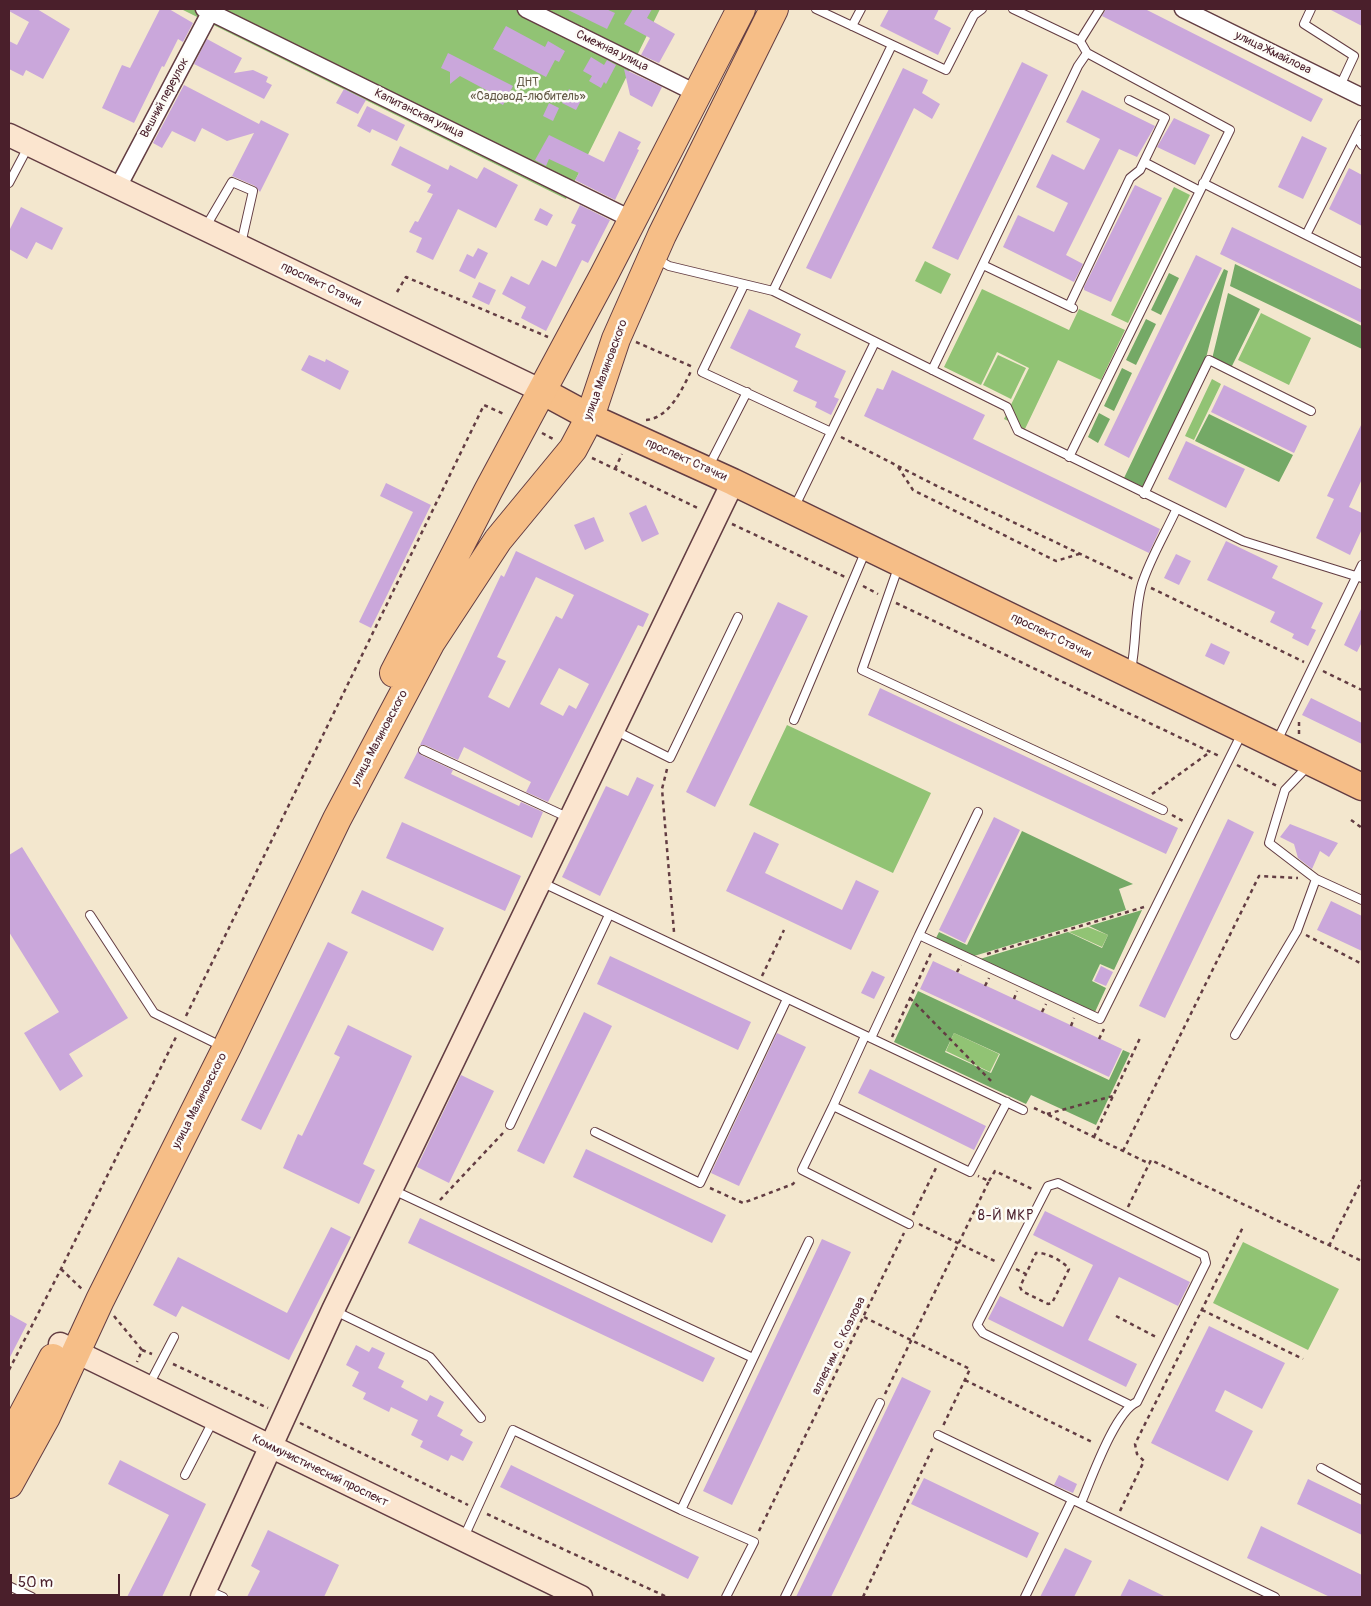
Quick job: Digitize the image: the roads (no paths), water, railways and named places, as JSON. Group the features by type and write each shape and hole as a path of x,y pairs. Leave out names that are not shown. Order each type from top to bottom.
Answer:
{"highway":[{"name":"улица Малиновского","path":"9,1441 68,1348 213,1042 414,633 633,220 741,9"},
{"name":"улица Малиновского","path":"93,1296 227,1047 337,819 431,642 498,540 573,449 590,417 616,339 652,256 774,9"},
{"name":"улица Малиновского","path":"9,1484 46,1417 68,1348"}],"main road":[{"name":"проспект Стачки","path":"542,392 590,417 793,510 1362,787"}],"street":[{"name":"Смежная улица","path":"526,9 698,94"},
{"name":"улица Жмайлова","path":"1183,9 1362,97"},
{"name":"Вешний переулок","path":"118,187 209,10"},
{"name":"Капитанская улица","path":"209,10 633,220"},
{"name":"проспект Стачки","path":"9,135 542,392"},
{"path":"211,1595 272,1448 333,1310 538,881 733,482"},
{"name":"Коммунистический проспект","path":"68,1348 581,1597"}],"lane":[{"path":"816,9 946,70 974,15 982,9"},
{"path":"852,26 861,9"},
{"path":"1013,9 1080,41 1087,53 1230,130 1069,457"},
{"path":"1080,41 1100,9"},
{"path":"1311,9 1304,24 1354,56 1340,86"},
{"path":"773,291 892,45"},
{"path":"932,370 1078,66 1087,53"},
{"path":"983,264 1072,307 1130,178 1140,170 1165,118 1129,100"},
{"path":"1306,235 1362,124"},
{"path":"1356,136 1362,145"},
{"path":"9,183 29,145"},
{"path":"1144,162 1306,235 1362,263"},
{"path":"204,229 232,182 253,191 240,246"},
{"path":"652,256 669,266 773,291 1007,407 1018,431 1176,510 1243,541 1360,577"},
{"path":"744,285 702,372 831,432"},
{"path":"793,510 875,342"},
{"path":"1144,494 1209,360 1311,411"},
{"path":"707,470 747,392"},
{"path":"1130,674 1134,656 1136,616 1142,584 1176,510"},
{"path":"794,720 851,580 867,547"},
{"path":"900,563 862,670 1163,810"},
{"path":"1362,565 1360,577 1313,666 1293,753 1281,788 1269,843 1316,879 1362,900"},
{"path":"613,729 670,758 738,617"},
{"path":"919,935 1100,1019 1244,730"},
{"path":"423,750 569,818"},
{"path":"909,1224 802,1170 978,812"},
{"path":"1235,1035 1297,930 1316,879"},
{"path":"538,881 1023,1110"},
{"path":"90,915 154,1013 213,1042"},
{"path":"510,1125 609,915"},
{"path":"595,1132 700,1184 787,999"},
{"path":"833,1106 970,1172 1007,1102"},
{"path":"1081,1504 1119,1419 1130,1405 1137,1402 1206,1264 1204,1256 1124,1215 1058,1183 1048,1186 977,1325 983,1333 1130,1405"},
{"path":"391,1189 753,1358"},
{"path":"681,1510 809,1241"},
{"path":"333,1310 430,1357 481,1418"},
{"path":"139,1382 162,1359 174,1338"},
{"path":"785,1597 880,1403"},
{"path":"185,1475 214,1419"},
{"path":"463,1540 513,1430 681,1510 754,1542 726,1597"},
{"path":"938,1435 1275,1597"},
{"path":"1321,1468 1362,1490"},
{"path":"1025,1597 1072,1500"},
{"path":"9,1586 32,1597"}],"district":[{"name":"8-Й МКР","path":"1006,1216"}],"park label":[{"name":"ДНТ «Садовод-любитель»","path":"528,90"}]}
